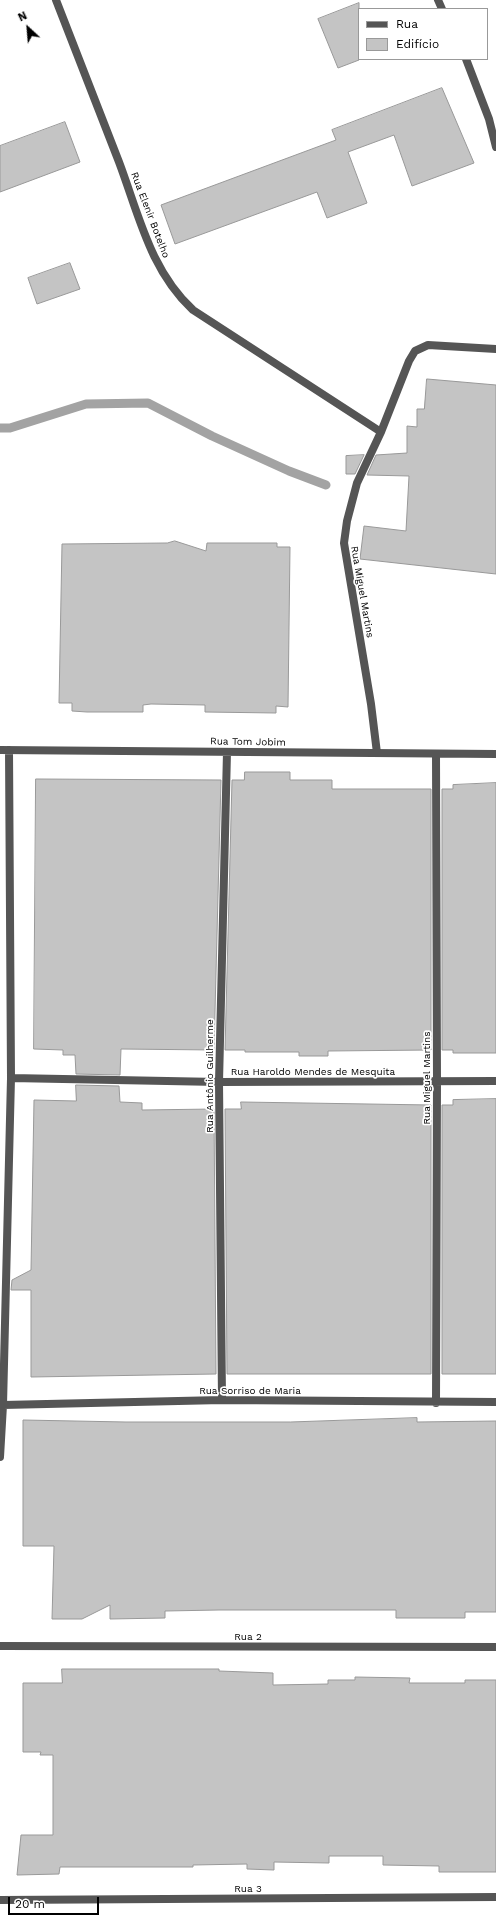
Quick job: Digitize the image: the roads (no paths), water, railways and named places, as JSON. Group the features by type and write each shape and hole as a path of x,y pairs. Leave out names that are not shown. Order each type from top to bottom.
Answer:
{"street":[{"name":"Rua Elenir Botelho","path":"56,0 119,163 152,255 180,298 193,310 381,432"},
{"path":"466,60 489,119 496,147"},
{"name":"Rua Miguel Martins","path":"377,753 371,704 344,543 347,521 356,482 381,432 409,361 415,351 428,345 496,349"},
{"path":"0,1457 3,1405 11,1078 4,750"},
{"name":"Rua Tom Jobim","path":"4,750 496,754"},
{"name":"Rua Antônio Guilherme","path":"222,1400 219,1082 227,752"},
{"name":"Rua Miguel Martins","path":"436,754 436,1403"},
{"name":"Rua Haroldo Mendes de Mesquita","path":"11,1078 219,1082 496,1081"},
{"name":"Rua Sorriso de Maria","path":"3,1405 222,1400 436,1403 496,1402"},
{"name":"Rua 2","path":"0,1646 496,1647"},
{"name":"Rua 3","path":"0,1900 496,1897"}],"waterway":[{"path":"0,428 10,428 86,404 148,403 212,436 289,471 326,485"}]}
